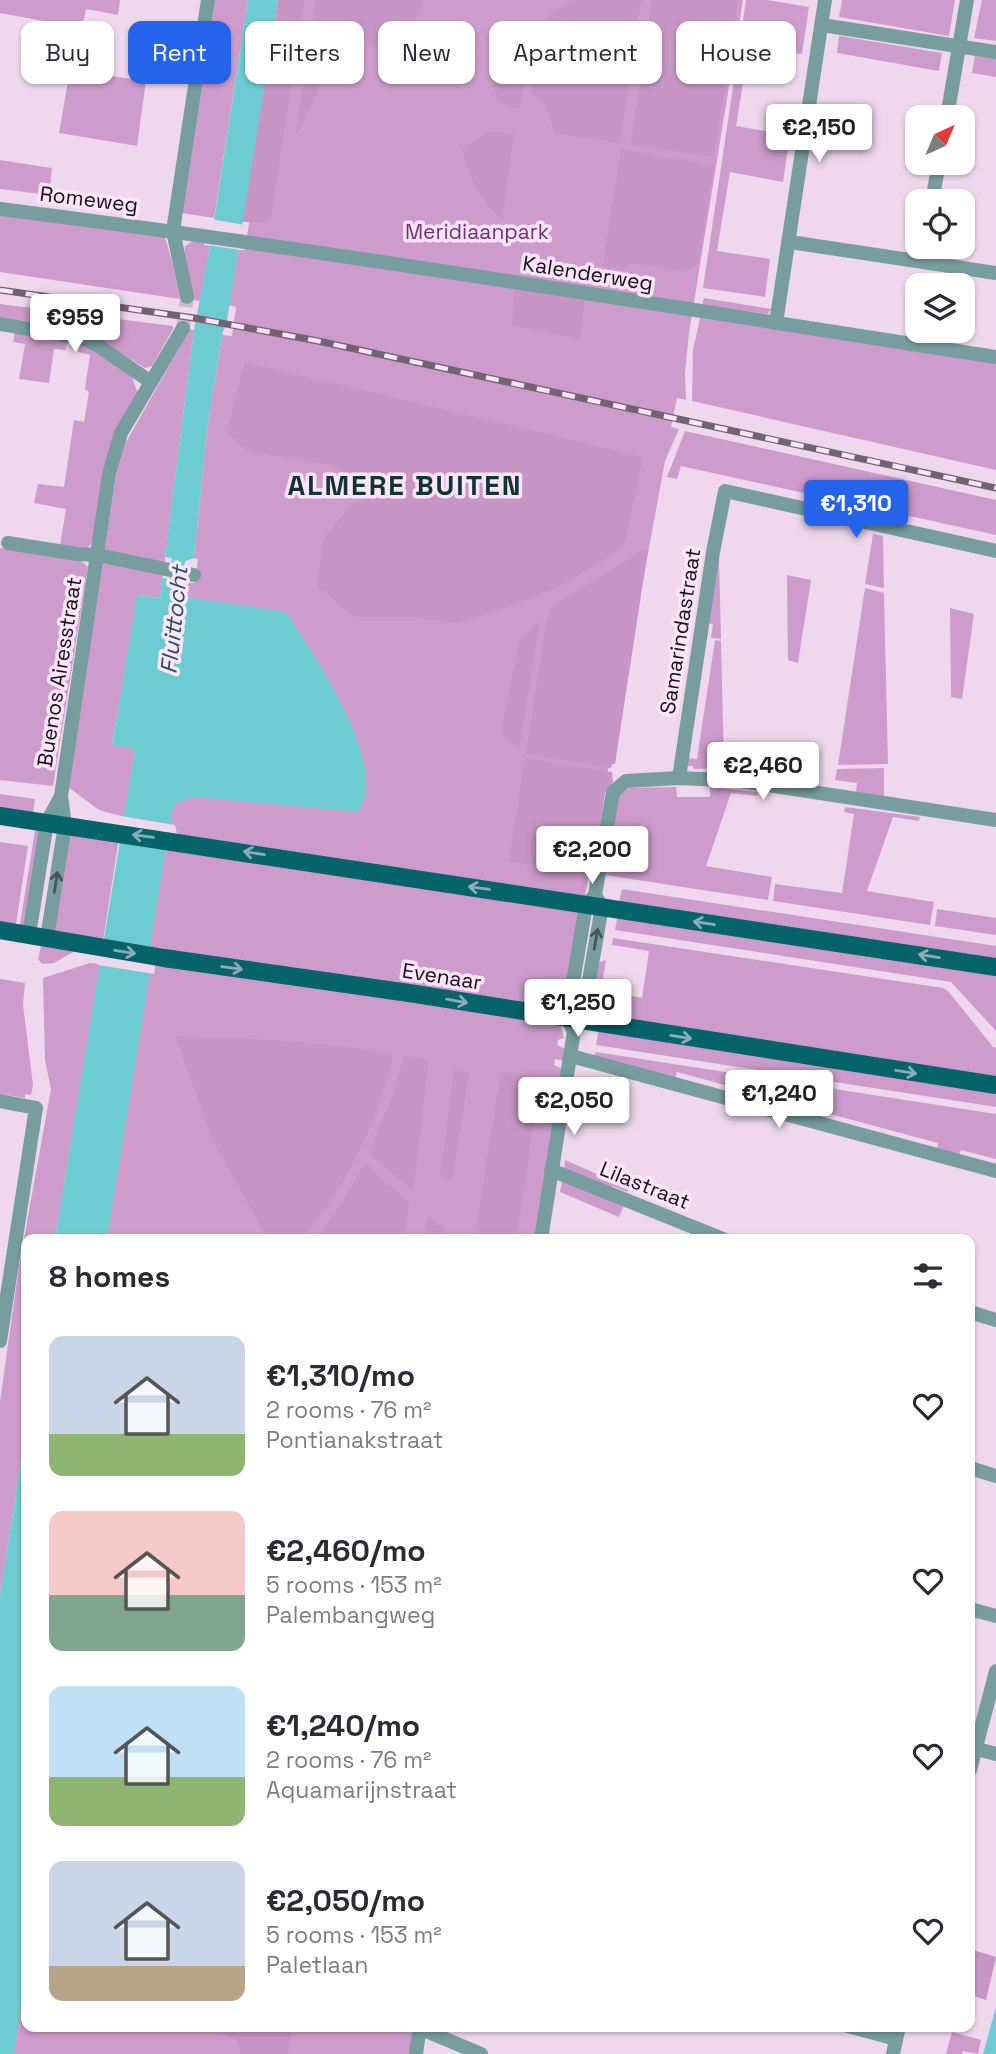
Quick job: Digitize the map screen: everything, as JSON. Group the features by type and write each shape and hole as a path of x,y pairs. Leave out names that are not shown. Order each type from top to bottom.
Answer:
{"main road":[{"path":"0,816 594,902 996,967"},
{"name":"Evenaar","path":"0,930 574,1023 996,1086"}],"street":[{"path":"187,297 173,231 208,0"},
{"path":"776,323 825,0"},
{"path":"949,105 967,0"},
{"path":"822,25 996,52"},
{"name":"Romeweg","path":"0,209 173,231"},
{"name":"Kalenderweg","path":"173,231 996,357"},
{"path":"790,242 905,252"},
{"path":"941,259 996,273"},
{"path":"0,324 82,338 97,345 151,382"},
{"name":"Buenos Airesstraat","path":"56,824 109,474 121,433 183,328"},
{"name":"Samarindastraat","path":"679,778 713,552 725,491 996,551"},
{"name":"Buenos Airesstraat","path":"8,543 98,555"},
{"path":"98,555 194,575"},
{"path":"542,1234 613,792 626,781 679,778 741,781 996,820"},
{"path":"38,936 56,824"},
{"path":"571,1055 996,1171"},
{"path":"0,1101 36,1108 0,1341"},
{"name":"Lilastraat","path":"551,1170 711,1234"},
{"path":"975,1314 996,1320"},
{"path":"975,1470 996,1476"},
{"path":"975,1610 996,1616"},
{"path":"975,1738 996,1671"},
{"path":"975,1749 996,1754"},
{"path":"416,2054 418,2032"},
{"path":"430,2032 481,2054"},
{"path":"869,2032 896,2040"}],"green space":[{"path":"0,0 120,0 118,15 86,9 83,21 44,21 0,13"},
{"path":"215,0 248,0 214,218 182,213 202,84 231,84 231,21 212,21"},
{"name":"Meridiaanpark","path":"282,0 743,0 740,21 676,21 676,84 729,84 689,333 685,372 686,400 677,398 671,427 679,429 665,461 561,1026 564,1038 558,1040 557,1045 565,1049 564,1061 555,1059 554,1065 565,1070 538,1234 98,1234 192,598 185,597 182,582 195,583 198,559 194,558 207,430 222,335 232,336 236,307 229,305 238,250 245,250 270,84 364,84 364,21 279,21"},
{"path":"746,0 767,0 809,7 802,54 796,53 796,21 743,21"},
{"path":"842,0 955,0 949,36 839,17"},
{"path":"982,0 996,0 996,41 974,38"},
{"path":"839,36 942,53 939,71 837,53"},
{"path":"975,56 996,58 996,77 972,73"},
{"path":"114,76 128,78 128,84 146,84 137,146 59,133 68,84 114,84"},
{"path":"733,84 743,84 736,126 790,135 783,182 730,172 717,251 770,259 765,297 703,288"},
{"path":"0,160 52,168 49,195 0,189"},
{"path":"0,214 164,234 180,299 0,272"},
{"path":"195,240 204,241 204,245 210,246 200,301 193,300 185,257 185,246"},
{"path":"704,298 772,309 767,314 702,305"},
{"path":"0,304 173,326 173,329 152,366 145,368 83,330 0,317"},
{"path":"700,318 996,363 996,470 692,401 693,350"},
{"path":"187,329 194,330 160,598 138,595 112,744 135,749 125,817 99,810 68,787 116,476 125,444 182,343"},
{"path":"15,333 67,340 66,350 54,349 49,383 19,379 25,344 13,342"},
{"path":"80,343 132,377 138,394 94,540 86,550 60,546 66,509 34,503 38,484 64,487 74,420 84,422 89,392 85,389 90,355 78,352"},
{"path":"685,431 996,500 996,535 681,466 677,479 667,477"},
{"path":"873,534 883,536 884,588 865,584"},
{"path":"0,548 81,561 88,567 53,786 0,780"},
{"path":"717,557 721,639 711,638 713,624 707,623"},
{"path":"787,575 811,580 798,663 788,660"},
{"path":"865,588 884,593 888,764 838,765"},
{"path":"950,608 974,614 962,699 951,697"},
{"path":"715,640 721,641 724,768 693,769 693,766 685,766 687,758 697,759"},
{"path":"884,768 884,798 856,793 857,783 835,780 837,769"},
{"path":"676,787 677,797 710,797 710,787 758,792 757,796 731,793 706,866 772,877 768,900 605,875 619,795 630,788"},
{"path":"0,794 35,799 33,813 0,811"},
{"path":"845,807 920,817 919,821 893,817 867,891 934,902 930,925 773,901 775,884 842,893 854,814 844,812"},
{"path":"36,824 40,826 26,928 19,930"},
{"path":"68,829 119,838 103,941 52,932"},
{"path":"0,842 28,846 15,930 0,927"},
{"path":"622,889 996,946 996,964 618,907"},
{"path":"937,909 996,918 996,935 935,926"},
{"path":"618,913 996,972 996,1031 951,982 615,930"},
{"path":"613,938 943,988 994,1048 996,1047 996,1081 600,1020 605,992 611,993 611,996 642,998 649,951 612,945"},
{"path":"42,942 75,951 54,963 42,964 38,959"},
{"path":"606,960 596,1019 589,1015 597,963"},
{"path":"90,963 101,964 56,1234 25,1234 51,1089 45,1060 43,978"},
{"path":"0,979 25,983 23,1005 33,1085 31,1095 25,1094 25,1098 0,1094"},
{"path":"599,1028 996,1089 996,1107 596,1045"},
{"path":"596,1052 996,1114 996,1159 961,1150 959,1155 937,1150 938,1143 815,1110 813,1116 768,1103 769,1097 677,1072 675,1078 594,1056"},
{"path":"565,1160 629,1188 627,1192 612,1186 610,1190 564,1170"},
{"path":"562,1181 624,1205 619,1217 560,1192"},
{"path":"21,1255 21,1461 0,1596 0,1402"},
{"path":"21,1956 21,2032 414,2032 411,2054 4,2054"},
{"path":"952,2032 981,2040 978,2054 963,2051 962,2054 946,2054"}],"shaded area":[{"path":"278,0 304,0 301,21 275,21"},
{"path":"316,0 424,0 414,21 378,21 378,48 364,40 364,21 313,21"},
{"path":"578,0 641,0 638,21 547,21 559,8"},
{"path":"652,0 738,0 735,21 676,21 676,84 725,84 714,157 631,145 640,84 662,84 662,21 649,21"},
{"path":"264,84 291,84 271,218 264,222 242,222"},
{"path":"303,84 320,84 317,93 295,138"},
{"path":"494,84 524,84 520,107 503,105"},
{"path":"533,84 629,84 620,143 555,134 546,105 531,93"},
{"path":"489,132 514,134 502,220 476,187 462,148"},
{"path":"621,149 714,166 698,264 685,272 631,263 623,270 603,266"},
{"path":"514,288 585,301 580,339 512,325"},
{"path":"245,362 643,457 625,542 612,555 555,589 458,623 410,617 354,617 317,586 323,539 368,485 330,465 247,451 227,432"},
{"path":"642,549 648,550 615,764 612,764 611,768 526,754 550,611 559,602"},
{"path":"540,621 519,749 501,733 519,641"},
{"path":"525,758 612,772 613,782 605,793 593,874 509,861"},
{"path":"176,1037 285,1041 393,1054 379,1104 359,1152 333,1197 306,1234 265,1234 212,1139"},
{"path":"404,1056 429,1060 413,1191 369,1153 393,1095"},
{"path":"454,1070 469,1072 452,1181 440,1177"},
{"path":"501,1071 541,1078 517,1234 475,1234"},
{"path":"365,1163 409,1203 404,1234 320,1234"},
{"path":"428,1216 445,1229 444,1234 425,1234"},
{"path":"975,1951 996,1957 986,2000 975,1997"},
{"path":"222,2032 291,2032 288,2054 241,2054 238,2042"}],"water":[{"name":"Fluittocht","path":"248,0 278,0 275,21 245,21 245,84 265,84 207,430 194,558 185,561 181,584 187,586 185,597 286,612 329,681 357,739 365,767 366,792 358,812 193,797 176,803 171,818 173,834 166,847 150,949 152,961 108,1234 56,1234 135,749 112,745 137,595 160,598 162,578 169,579 172,558 165,557 194,330 210,246"},
{"path":"21,1461 21,2008 14,2054 0,2054 0,1596"},
{"path":"996,2007 996,2054 983,2054"}],"pier":[{"path":"210,219 245,225 241,250 207,245"},
{"path":"121,816 175,825 177,834 120,825"},
{"path":"99,953 156,961 154,974 98,965"}],"tunnel":[{"path":"183,328 187,297"}],"railway":[{"path":"0,290 194,318 318,341 996,488"}],"district":[{"name":"ALMERE BUITEN","path":"405,485"}]}
